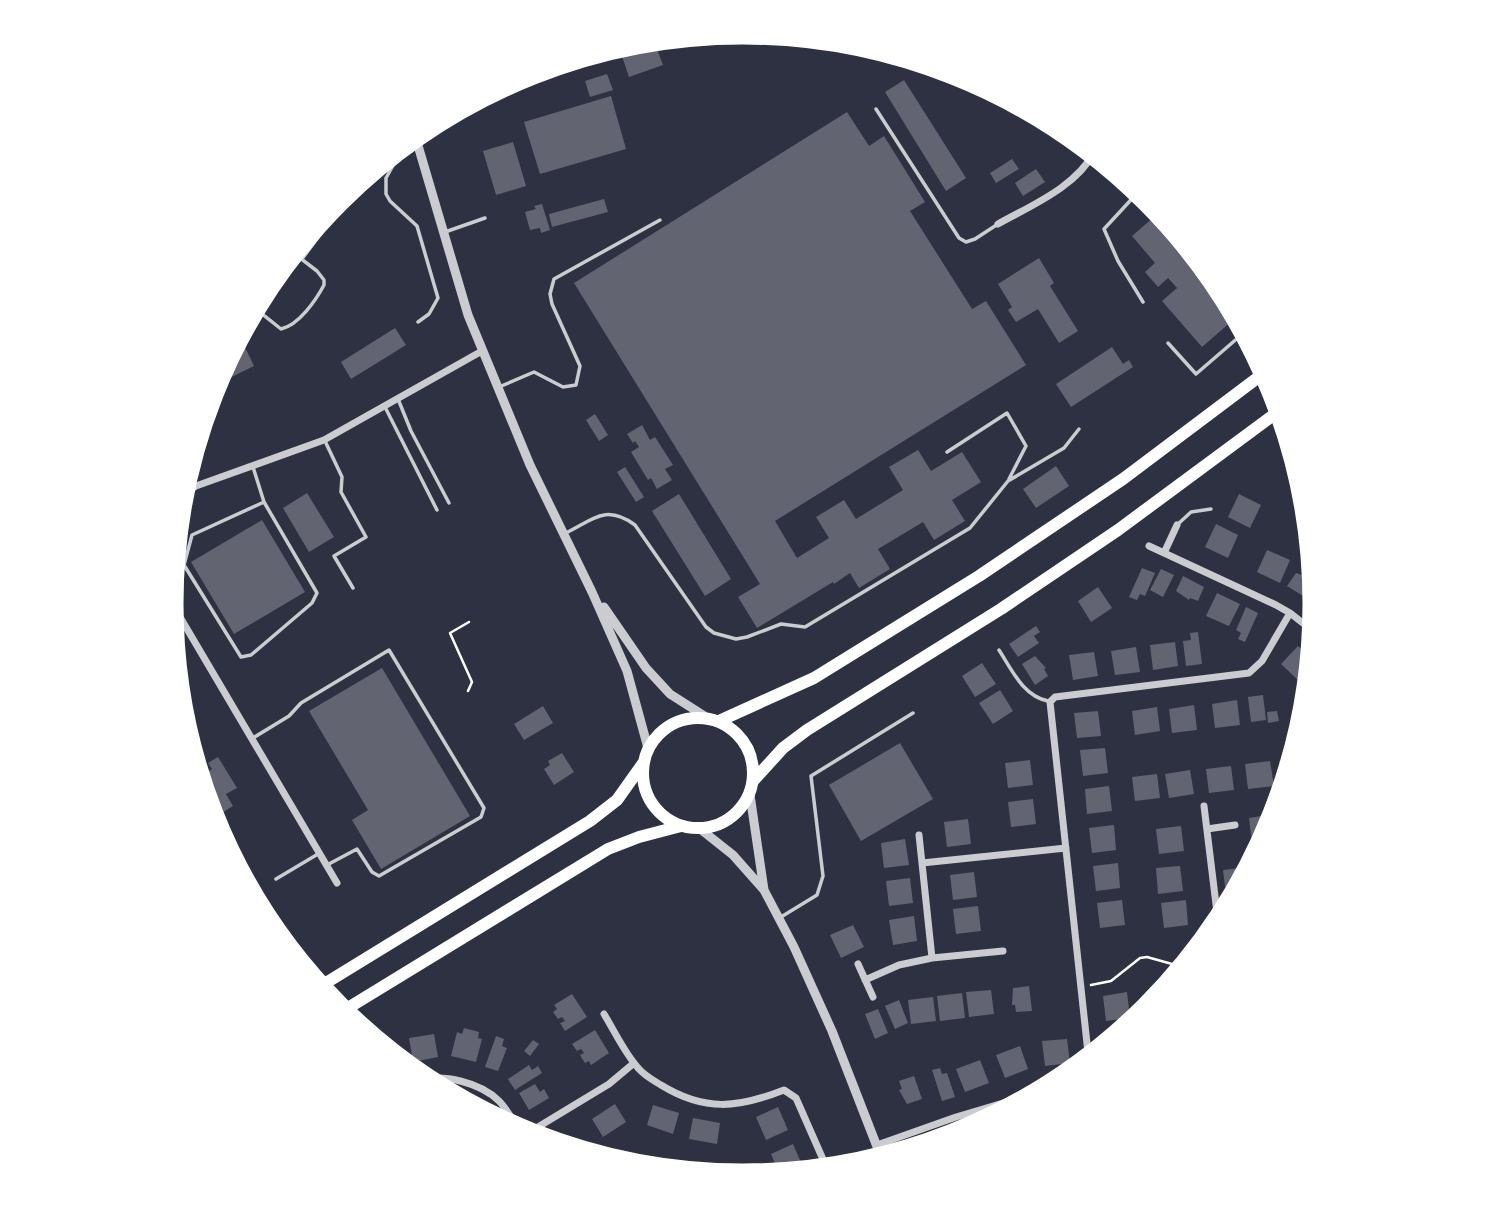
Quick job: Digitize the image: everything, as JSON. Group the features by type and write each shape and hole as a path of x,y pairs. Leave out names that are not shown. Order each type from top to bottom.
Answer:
{"highway":[{"path":"712,719 735,730 747,745 753,762 750,795 732,817 716,825 699,828 681,825 667,818 651,801 643,778 648,748 656,736 667,727 680,720 712,719 814,678 979,576 1123,479 1259,377"},
{"path":"753,781 783,748 807,730 1000,609 1118,530 1274,415"},
{"path":"325,983 590,821 617,800 644,762"},
{"path":"349,1007 608,849 639,836 681,825"}],"street":[{"path":"418,146 468,315 497,387 627,671 648,748"},
{"path":"998,224 1077,175 1089,159"},
{"path":"191,488 324,440 482,351"},
{"path":"1164,553 1177,525"},
{"path":"1149,547 1290,612 1306,625"},
{"path":"593,592 646,668 670,694 712,719"},
{"path":"1088,1051 1050,702 1055,697 1249,673 1262,661 1290,612"},
{"path":"179,616 337,883"},
{"path":"750,795 764,890"},
{"path":"1204,806 1217,911"},
{"path":"1207,829 1235,825"},
{"path":"699,828 733,855 764,890 831,1031 880,1152"},
{"path":"919,835 932,958"},
{"path":"922,863 1066,848"},
{"path":"865,980 898,965 932,958 1003,951"},
{"path":"858,964 873,997"},
{"path":"604,1014 642,1073 676,1094 705,1104 731,1106 784,1090 796,1098 824,1163"},
{"path":"534,1129 609,1084 634,1063"},
{"path":"441,1081 464,1080 498,1100 512,1119"},
{"path":"877,1145 1011,1101"}],"lane":[{"path":"876,109 959,238 967,242 998,224"},
{"path":"412,148 418,146"},
{"path":"396,160 386,178 386,194 417,226 438,298 429,314 418,322"},
{"path":"1133,197 1104,229 1118,261 1143,302"},
{"path":"443,232 485,218"},
{"path":"302,258 330,220"},
{"path":"497,387 534,372 563,387 576,385 580,366 552,304 550,294 554,279 660,220"},
{"path":"260,312 281,329 293,324 324,285 321,275 299,256"},
{"path":"1168,343 1196,374 1239,336"},
{"path":"398,399 411,432 449,503"},
{"path":"385,407 437,510"},
{"path":"563,534 605,513 614,513 635,525 706,627 724,638 736,639 781,624 800,628 810,625 970,528 1007,481 1026,446 1007,413 947,452"},
{"path":"1007,481 1064,448 1079,429"},
{"path":"324,440 342,477 341,492 366,537 334,556 354,588"},
{"path":"252,465 264,502 317,593 312,603 251,655 241,657 184,565 192,535 264,502"},
{"path":"1177,525 1191,512 1211,509"},
{"path":"251,740 289,716 301,704 389,650 484,808 481,817 379,876 372,872 356,849 327,865"},
{"path":"999,650 1025,689 1038,699 1050,702"},
{"path":"779,918 817,895 823,876 811,776 913,713"},
{"path":"276,880 319,853"}],"path":[{"path":"468,691 472,682 450,633 469,622"},
{"path":"1080,985 1111,981 1140,958 1178,964"}],"building":[{"path":"656,47 663,65 629,77 622,56"},
{"path":"607,74 613,90 590,97 585,81"},
{"path":"904,80 966,178 946,191 885,92"},
{"path":"611,96 626,149 540,174 524,122"},
{"path":"847,112 869,146 884,136 925,202 910,211 972,309 986,301 1026,365 775,521 797,558 829,538 816,517 844,500 856,519 903,490 889,467 918,450 931,471 962,452 981,482 952,500 965,521 934,540 923,522 878,549 890,569 859,588 850,573 757,628 738,597 760,584 574,283"},
{"path":"513,142 526,186 496,195 483,151"},
{"path":"1012,159 1019,169 996,183 990,173"},
{"path":"1036,169 1045,182 1023,196 1015,183"},
{"path":"604,199 608,212 552,227 549,214"},
{"path":"542,204 550,230 541,233 540,228 530,230 525,212"},
{"path":"1153,218 1191,261 1232,321 1202,347 1162,301 1177,288 1168,278 1158,287 1145,272 1155,263 1132,236"},
{"path":"1039,258 1054,283 1050,286 1078,331 1059,343 1038,309 1016,322 1008,310 1012,307 998,284"},
{"path":"395,328 406,345 351,379 341,362"},
{"path":"243,343 254,366 226,380"},
{"path":"1112,347 1123,364 1129,360 1133,367 1071,407 1056,384"},
{"path":"595,414 608,435 599,441 586,420"},
{"path":"642,425 650,440 655,437 673,465 665,469 672,480 657,489 651,478 648,480 631,452 639,447 627,434"},
{"path":"1056,466 1069,486 1036,508 1023,489"},
{"path":"625,467 644,497 636,502 617,472"},
{"path":"307,493 334,537 309,552 283,508"},
{"path":"679,494 731,579 705,596 652,511"},
{"path":"1239,494 1261,505 1250,528 1228,517"},
{"path":"262,520 305,592 234,634 191,562"},
{"path":"1216,524 1238,535 1228,558 1205,547"},
{"path":"1267,550 1290,560 1280,583 1257,572"},
{"path":"1142,568 1155,573 1145,596 1140,594 1137,600 1129,597"},
{"path":"1161,569 1174,575 1163,597 1150,590"},
{"path":"1296,573 1306,576 1307,598 1287,586"},
{"path":"1183,576 1204,587 1198,601 1189,600 1176,591"},
{"path":"1098,587 1112,608 1091,622 1078,601"},
{"path":"1217,593 1240,604 1229,626 1206,616"},
{"path":"1246,607 1258,613 1245,642 1238,639 1241,633 1236,630"},
{"path":"1036,626 1040,632 1034,636 1039,643 1018,657 1009,644"},
{"path":"1198,632 1202,664 1186,666 1183,641 1191,640 1190,633"},
{"path":"1175,642 1178,666 1153,670 1150,645"},
{"path":"1298,646 1305,652 1302,678 1299,681 1281,664"},
{"path":"1136,647 1140,672 1115,675 1111,651"},
{"path":"1094,652 1098,676 1073,680 1069,655"},
{"path":"1035,656 1046,668 1044,669 1048,676 1035,685 1022,664"},
{"path":"982,663 996,684 975,697 962,676"},
{"path":"382,668 470,816 381,869 352,820 368,810 309,711"},
{"path":"1000,690 1013,711 993,724 979,703"},
{"path":"1263,695 1266,720 1251,722 1248,697"},
{"path":"1237,700 1240,725 1215,728 1212,704"},
{"path":"1194,705 1197,730 1172,733 1169,709"},
{"path":"543,706 553,723 524,740 514,724"},
{"path":"1157,707 1160,731 1135,735 1132,711"},
{"path":"1098,711 1101,736 1077,738 1074,713"},
{"path":"1277,711 1279,721 1268,723 1267,712"},
{"path":"900,743 933,799 861,841 829,785"},
{"path":"1105,748 1108,773 1083,776 1080,750"},
{"path":"562,753 574,772 554,785 544,769 550,765 548,761"},
{"path":"218,757 237,788 226,794 233,806 220,814 205,773 212,769 208,763"},
{"path":"1030,760 1033,785 1008,788 1005,763"},
{"path":"1270,761 1274,786 1248,789 1245,764"},
{"path":"1279,761 1285,761 1280,776"},
{"path":"1231,766 1234,790 1209,793 1206,769"},
{"path":"1190,770 1194,794 1169,798 1165,774"},
{"path":"1157,774 1160,798 1135,801 1132,777"},
{"path":"1109,786 1112,811 1087,814 1085,789"},
{"path":"1033,799 1036,824 1011,827 1008,802"},
{"path":"1266,815 1254,843 1252,843 1249,818"},
{"path":"968,819 971,844 947,847 944,822"},
{"path":"1114,825 1116,850 1092,853 1089,828"},
{"path":"1181,826 1184,851 1159,854 1156,829"},
{"path":"905,839 909,865 884,868 881,843"},
{"path":"1118,863 1120,888 1096,891 1093,866"},
{"path":"1180,866 1183,891 1158,894 1156,868"},
{"path":"1242,868 1226,895 1223,870"},
{"path":"974,872 977,897 953,900 950,875"},
{"path":"910,878 913,903 889,906 886,881"},
{"path":"1122,900 1125,925 1100,928 1097,903"},
{"path":"1186,900 1188,925 1164,928 1161,903"},
{"path":"978,906 981,931 956,934 953,909"},
{"path":"914,916 917,941 893,945 889,920"},
{"path":"853,925 864,947 841,958 830,935"},
{"path":"1029,986 1032,1011 1016,1012 1015,1005 1012,1005 1013,988"},
{"path":"991,990 994,1014 969,1017 966,992"},
{"path":"1127,992 1130,1015 1126,1019 1106,1021 1103,996"},
{"path":"962,993 965,1018 940,1021 937,996"},
{"path":"572,994 587,1017 565,1031 560,1023 565,1021 562,1017 558,1019 553,1012 557,1009 554,1005"},
{"path":"933,997 936,1021 911,1024 908,1000"},
{"path":"899,1000 908,1023 895,1029 885,1006"},
{"path":"878,1009 888,1033 875,1039 865,1014"},
{"path":"464,1028 479,1032 478,1038 482,1039 476,1062 451,1056 457,1032 462,1034"},
{"path":"595,1030 609,1053 591,1065 589,1061 585,1063 580,1055 584,1053 581,1049 577,1051 572,1044"},
{"path":"434,1034 438,1057 414,1062 409,1038"},
{"path":"496,1036 504,1039 502,1046 507,1048 498,1071 485,1067"},
{"path":"1067,1039 1070,1063 1045,1066 1042,1041"},
{"path":"533,1040 539,1044 530,1056 524,1051"},
{"path":"1020,1046 1028,1069 1005,1078 996,1055"},
{"path":"980,1060 989,1083 965,1092 956,1069"},
{"path":"529,1065 532,1070 538,1066 542,1073 515,1090 508,1079"},
{"path":"940,1068 942,1074 947,1073 955,1097 942,1101 932,1070"},
{"path":"914,1076 922,1099 907,1104 899,1090 902,1089 899,1081"},
{"path":"535,1084 540,1092 544,1089 549,1098 529,1110 519,1093"},
{"path":"615,1104 626,1122 603,1137 592,1119"},
{"path":"653,1105 679,1113 673,1134 647,1125"},
{"path":"778,1107 788,1130 766,1140 756,1117"},
{"path":"693,1118 720,1123 717,1144 689,1139"},
{"path":"793,1144 802,1166 777,1168 771,1154"}]}
